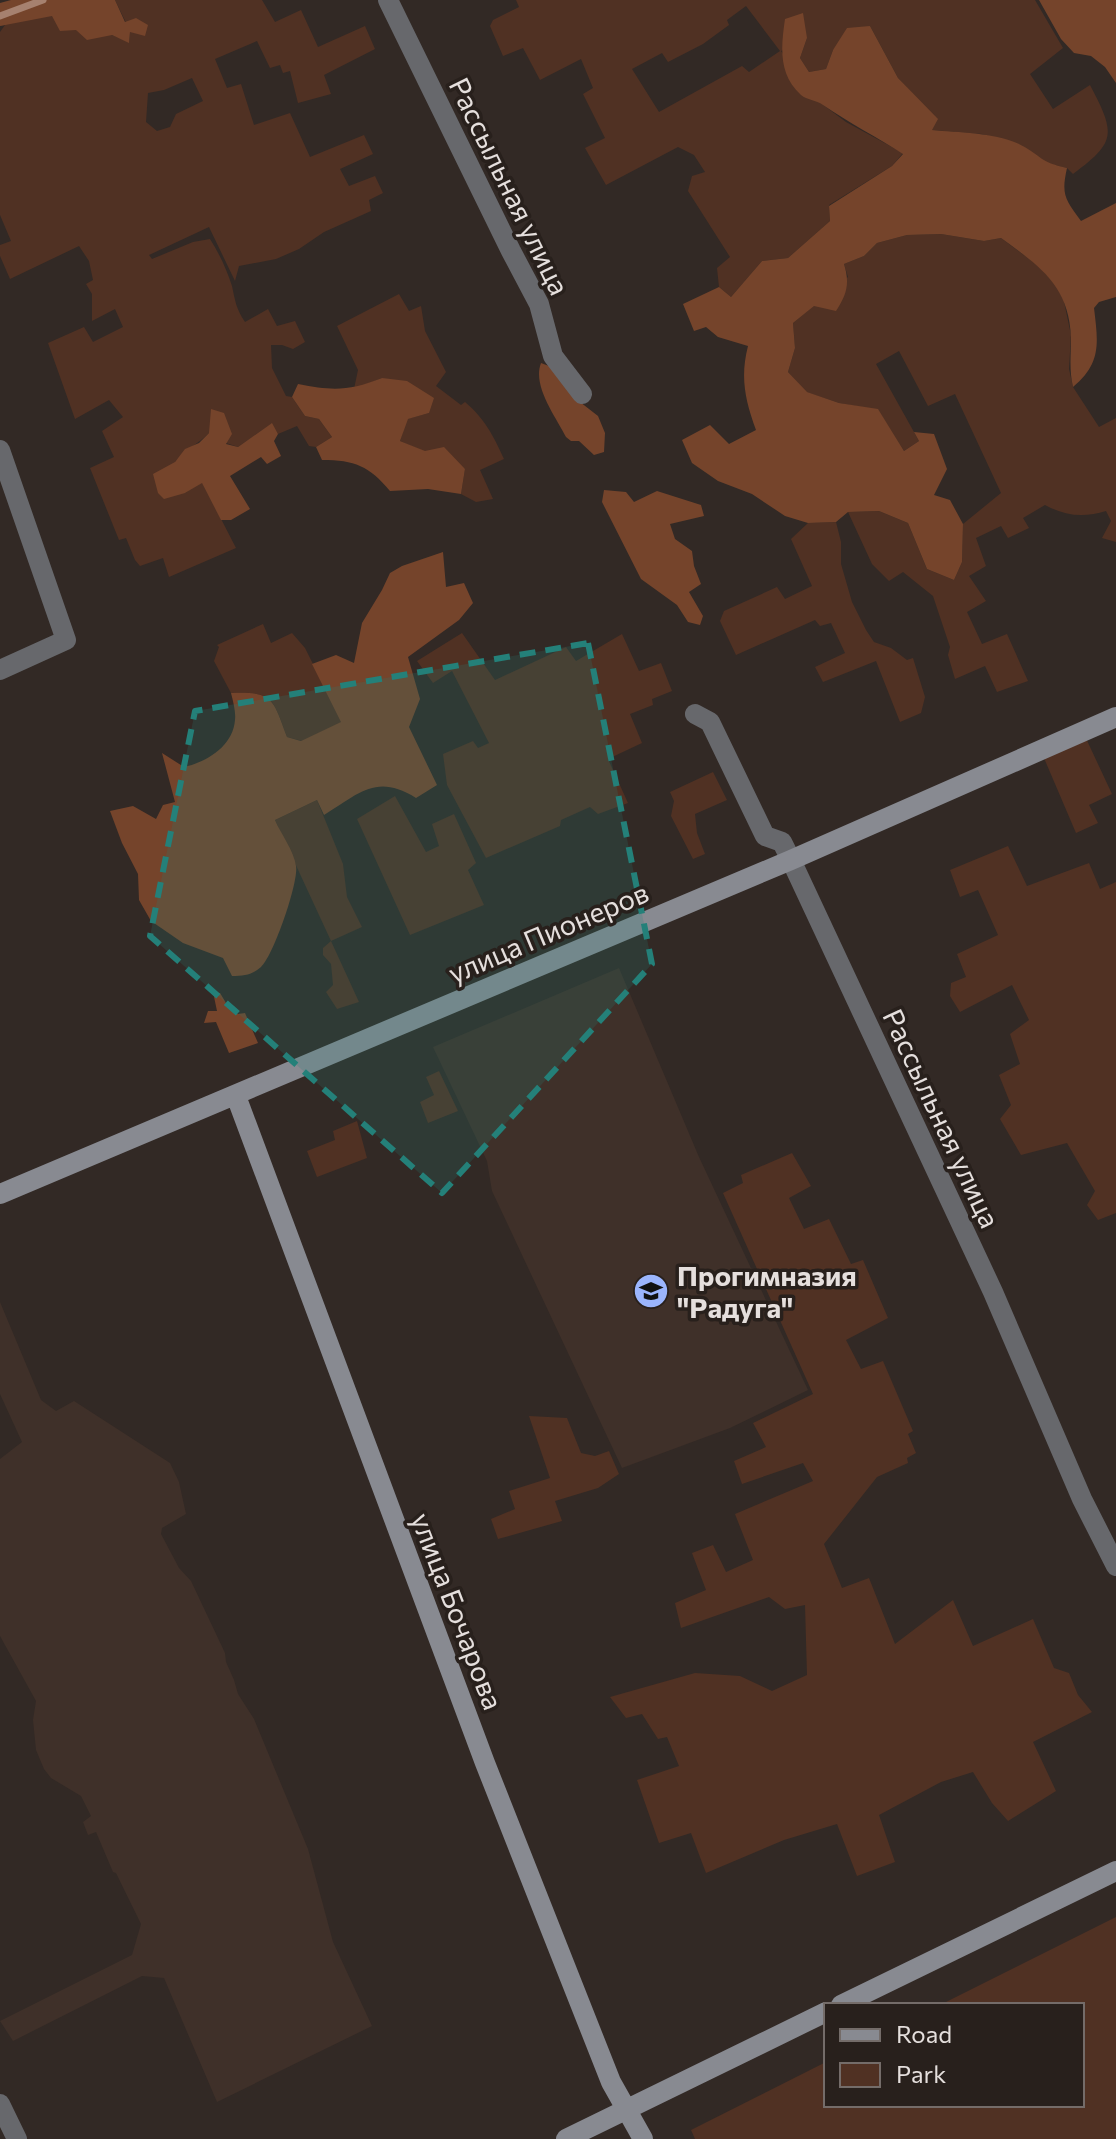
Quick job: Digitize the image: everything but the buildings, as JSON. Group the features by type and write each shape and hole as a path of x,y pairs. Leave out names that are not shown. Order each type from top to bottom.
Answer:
{"street":[{"name":"Рассыльная улица","path":"388,0 539,304 553,356 582,394"},
{"path":"0,450 66,640 0,670"},
{"name":"Рассыльная улица","path":"695,714 710,722 765,836 782,842 791,860 993,1292 1082,1499 1116,1566"},
{"name":"улица Пионеров","path":"0,1194 791,860 1116,717"},
{"name":"улица Бочарова","path":"236,1096 485,1763 611,2082 643,2139"},
{"path":"845,2003 1116,1871"},
{"path":"566,2139 824,2013"},
{"path":"0,2104 17,2139"}],"highlighted area":[{"path":"588,643 652,964 442,1193 150,936 195,711"}],"shaded area":[{"path":"11,0 115,0 125,22 136,18 148,25 145,36 130,32 129,43 112,35 87,40 76,30 60,31 52,16 0,26 0,3"},
{"path":"1039,0 1116,0 1116,83 1105,67 1091,56 1074,53 1061,39"},
{"path":"803,13 807,38 800,58 809,72 826,69 833,50 847,28 870,26 898,78 938,119 932,130 1000,138 1067,168 1066,196 1081,221 1116,203 1116,297 1099,302 1094,308 1096,351 1089,369 1073,387 1071,337 1065,304 1050,278 1001,238 984,241 941,234 907,235 877,243 864,256 844,264 846,288 836,311 814,306 793,323 795,348 788,372 807,392 839,403 878,409 904,451 919,441 914,432 934,434 947,469 934,495 950,500 963,524 962,562 954,580 927,569 908,523 879,511 848,512 836,522 808,523 785,516 752,494 718,481 692,463 682,440 710,425 729,444 756,430 745,388 744,368 748,346 718,337 706,327 694,331 683,304 719,287 731,297 762,261 788,258 830,221 829,206 892,166 903,154 820,103 803,97 794,87 783,60 785,19"},
{"path":"541,363 549,366 580,402 598,416 605,433 604,452 594,455 579,441 566,437 542,391"},
{"path":"382,378 407,381 434,398 429,413 408,419 400,441 425,451 444,447 465,469 461,494 428,489 390,491 360,466 344,461 322,460 316,447 332,437 319,419 305,416 292,397 298,384 341,388"},
{"path":"211,409 224,413 232,434 226,444 238,447 272,423 278,434 274,441 281,456 267,464 261,457 230,476 250,509 231,520 221,520 202,483 185,493 164,499 158,493 153,474 175,462 185,449 199,443 209,433"},
{"path":"604,490 626,492 634,502 657,491 701,505 704,516 670,524 675,539 692,551 701,584 689,592 703,616 700,625 688,622 677,605 641,579 602,502"},
{"path":"443,552 446,587 464,583 473,603 459,620 408,657 420,699 409,727 437,785 416,798 390,787 368,789 324,815 317,800 275,820 295,860 296,875 289,902 272,949 261,967 248,974 232,976 223,958 183,943 151,921 139,900 138,874 110,811 133,806 156,819 163,805 175,802 162,753 184,767 201,761 224,745 235,720 231,693 256,694 270,700 287,737 301,741 341,722 312,664 336,655 354,663 362,623 390,573"},
{"name":"Прогимназия \"Радуга\"","path":"619,968 699,1157 808,1390 730,1428 622,1468 492,1191 487,1161 433,1047"},
{"path":"213,992 220,993 229,1008 238,1014 245,1013 258,1043 229,1053 216,1022 204,1023 208,1011 217,1011"},
{"path":"0,1302 41,1400 56,1411 74,1401 170,1463 179,1482 186,1514 162,1528 161,1534 179,1568 191,1581 225,1653 238,1694 254,1719 308,1849 333,1942 372,2026 217,2102 164,1978 142,1976 13,2041 0,2021 132,1955 141,1924 96,1832 88,1835 83,1822 91,1816 81,1796 51,1778 44,1769 36,1750 33,1720 36,1701 0,1636 0,1459 22,1442 0,1394"}],"green space":[{"path":"26,0 129,42 130,31 115,0 262,0 275,22 301,10 318,47 365,26 375,49 324,75 331,94 298,103 290,71 283,73 280,65 270,68 257,41 215,59 227,88 241,84 254,125 290,113 310,157 364,135 373,154 340,169 349,186 375,176 383,193 369,200 371,211 324,232 299,249 276,259 239,266 235,281 209,227 149,255 152,259 193,242 210,239 225,268 245,322 268,309 277,326 295,321 305,342 293,349 271,345 272,368 286,396 292,397 305,416 319,419 332,437 316,447 309,446 297,426 278,434 271,424 238,447 209,433 183,454 175,462 185,493 202,482 236,548 169,577 163,558 140,566 126,538 119,540 90,468 114,457 102,431 123,417 109,400 75,419 48,343 84,327 93,342 123,327 115,309 92,321 92,294 86,284 93,280 89,261 79,246 10,279 0,256 0,245 11,241 0,215 0,32 5,25 0,26","holes":["192,78 203,101 176,114 170,127 157,131 146,122 148,93"]},
{"path":"516,0 1035,0 1063,48 1030,74 1053,109 1090,85 1104,115 1107,136 1097,153 1073,174 1067,168 1045,163 1021,145 982,134 931,130 916,98 898,78 870,26 833,50 826,69 809,72 800,58 807,38 781,51 818,101 846,122 903,153 892,166 829,205 830,221 788,258 762,261 731,297 719,287 717,268 730,257 688,191 692,176 705,172 694,155 678,147 606,185 585,148 605,138 583,94 593,88 581,59 540,80 523,48 503,56 490,26 493,20 519,7","holes":["746,6 780,51 749,72 742,66 659,112 632,69 662,53 668,62 703,44 729,25 727,20"]},
{"path":"941,234 984,241 1001,238 1040,267 1062,292 1071,335 1069,369 1073,387 1099,427 1116,418 1116,542 1102,538 1111,521 1106,511 1075,515 1045,505 1023,518 1029,528 1008,538 1001,526 976,538 986,566 969,576 986,601 967,612 982,644 1007,634 1028,681 997,692 985,666 955,679 948,655 950,647 933,596 903,572 889,581 872,564 848,512 879,511 908,523 927,569 954,580 962,562 963,524 1001,493 955,394 928,406 899,351 876,364 919,441 904,451 878,410 839,403 806,392 788,372 795,348 793,323 848,277 844,264 864,256 877,243 907,235"},
{"path":"399,294 409,311 421,306 425,331 446,372 436,386 461,405 465,402 478,415 504,459 480,470 493,499 476,502 461,494 465,469 400,441 407,419 429,413 382,378 354,389 358,370 337,326"},
{"path":"836,522 841,542 841,564 852,602 866,630 874,642 891,648 907,660 913,658 925,697 921,713 900,722 876,661 823,682 815,667 845,653 831,623 820,626 815,620 736,655 720,621 724,611 777,587 785,599 812,586 791,539 808,523"},
{"path":"263,624 271,643 292,633 305,648 342,722 302,741 287,737 270,700 256,694 231,693 214,661 217,645"},
{"path":"462,633 495,680 566,647 576,661 622,634 639,671 661,663 672,691 652,699 653,705 630,714 642,743 608,759 628,803 598,814 590,807 561,820 560,826 486,858 447,785 443,754 473,741 478,748 489,743 452,671 433,683 417,661"},
{"path":"1083,732 1112,794 1089,805 1098,823 1076,833 1041,751"},
{"path":"713,772 727,800 695,814 697,833 705,854 693,859 671,816 674,801 670,792"},
{"path":"395,796 426,852 439,846 432,824 454,814 476,863 468,870 484,905 410,935 357,819"},
{"path":"317,800 343,864 347,897 362,927 331,941 275,820"},
{"path":"1008,846 1027,886 1089,863 1100,889 1116,882 1116,1213 1098,1220 1087,1205 1095,1191 1067,1143 1021,1155 1000,1119 1011,1105 999,1075 1020,1064 1010,1034 1029,1020 1012,985 960,1012 950,996 951,983 966,977 957,954 998,935 978,890 960,897 950,870"},
{"path":"331,941 359,1002 337,1009 326,992 333,985 331,964 323,955 323,948"},
{"path":"439,1071 458,1111 428,1123 420,1102 434,1095 426,1077"},
{"path":"357,1121 367,1158 317,1177 307,1151 335,1140 333,1131"},
{"path":"792,1153 811,1186 789,1198 804,1229 829,1219 851,1264 863,1260 888,1318 846,1340 861,1369 883,1361 913,1431 908,1434 916,1453 907,1458 908,1463 877,1477 824,1544 842,1588 869,1578 895,1644 953,1600 973,1646 1033,1619 1054,1668 1069,1673 1078,1695 1092,1712 1033,1742 1056,1791 1008,1821 992,1803 973,1772 941,1782 879,1815 895,1862 857,1876 837,1824 784,1840 706,1873 691,1833 659,1843 637,1780 679,1766 667,1737 658,1739 642,1714 626,1718 610,1697 695,1673 740,1676 772,1691 807,1675 805,1605 785,1609 769,1597 681,1628 675,1603 706,1590 692,1553 713,1545 726,1572 753,1560 735,1514 813,1481 803,1463 742,1484 734,1461 766,1447 753,1423 813,1394 723,1193 743,1183 741,1175"},
{"path":"529,1416 567,1418 581,1453 595,1456 609,1451 619,1474 598,1488 555,1501 562,1521 498,1539 491,1519 515,1509 509,1491 550,1478"},
{"path":"1116,1917 1116,2139 695,2139 691,2130 824,2063 824,2107 1084,2107 1084,2003 944,2003"}],"waterway":[{"path":"0,16 43,0"}],"place":[{"name":"Прогимназия \"Радуга\"","path":"651,1291"}]}
